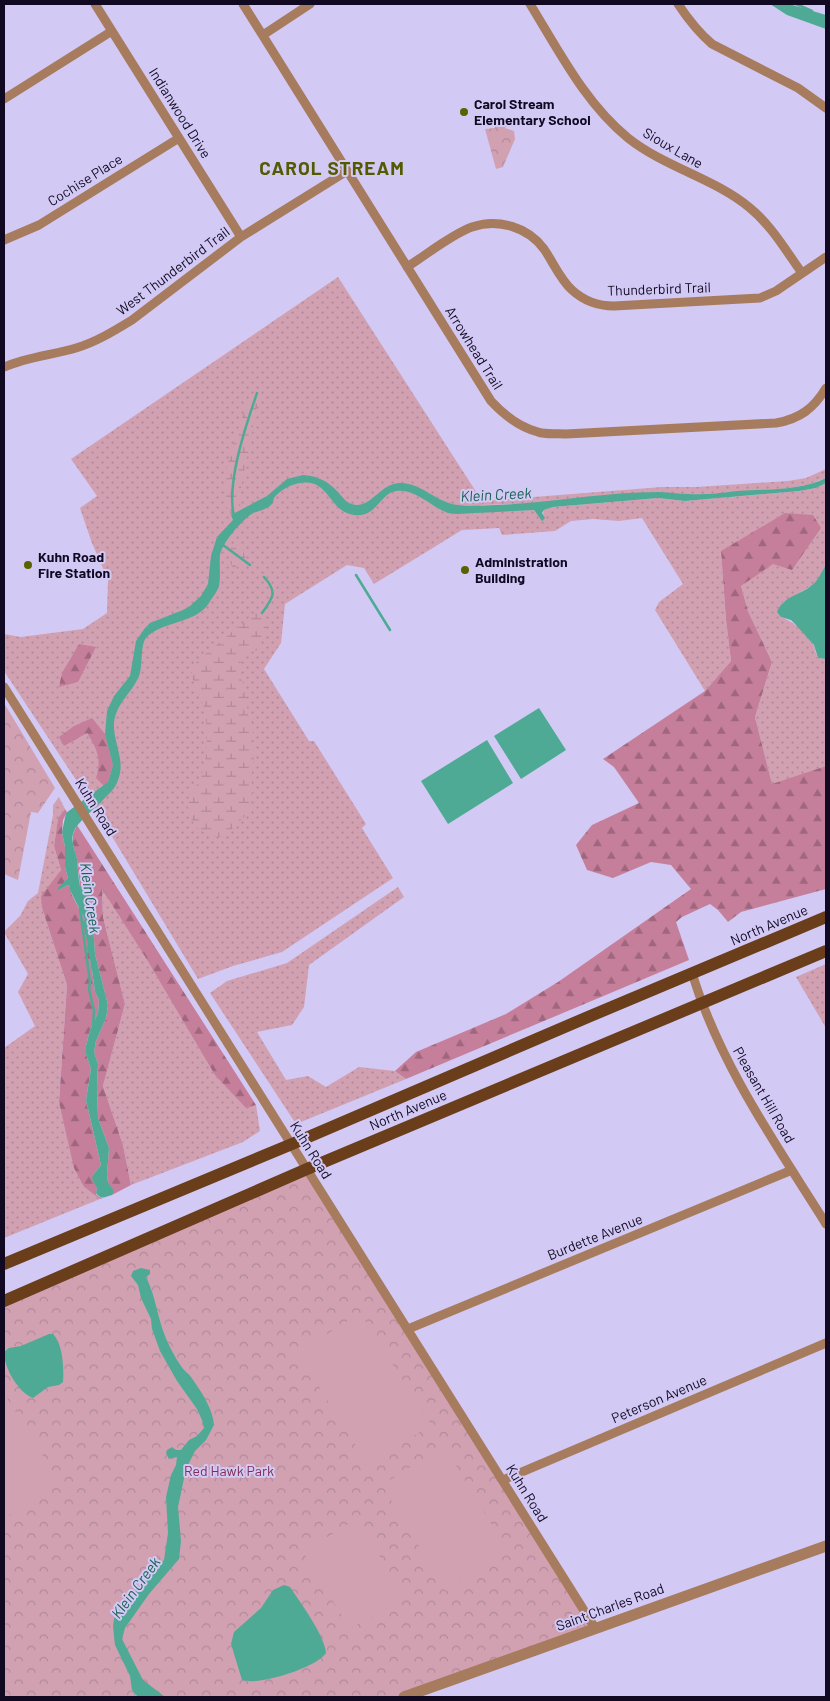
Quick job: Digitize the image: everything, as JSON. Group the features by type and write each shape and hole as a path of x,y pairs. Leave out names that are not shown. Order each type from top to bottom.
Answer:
{"main road":[{"name":"North Avenue","path":"4,1264 826,917"},
{"name":"North Avenue","path":"4,1301 307,1169 826,951"}],"street":[{"name":"Indianwood Drive","path":"95,4 241,237"},
{"name":"Arrowhead Trail","path":"243,4 491,401 508,417 539,433 576,433 776,423 793,419 808,410 816,403 826,388"},
{"path":"263,35 310,4"},
{"name":"Sioux Lane","path":"530,4 584,90 615,126 653,156 727,192 751,208 772,231 802,273"},
{"path":"678,4 695,28 712,44 798,88 826,108"},
{"path":"4,99 112,32"},
{"name":"Cochise Place","path":"4,240 39,225 179,138"},
{"name":"West Thunderbird Trail","path":"4,367 77,348 113,332 132,320 241,237 347,171"},
{"name":"Thunderbird Trail","path":"407,267 472,227 489,224 512,225 531,236 543,248 568,287 580,296 598,305 620,306 753,299 768,295 826,257"},
{"name":"Kuhn Road","path":"4,686 596,1628"},
{"name":"Pleasant Hill Road","path":"692,973 701,1002 746,1096 826,1224"},
{"name":"Burdette Avenue","path":"408,1329 792,1170"},
{"name":"Peterson Avenue","path":"503,1480 826,1344"},
{"name":"Saint Charles Road","path":"404,1697 826,1546"}],"green space":[{"path":"506,120 511,120 505,128 514,131 515,139 503,167 496,169 485,129 495,128 494,123 506,122"},
{"path":"338,277 482,501 662,487 697,487 788,481 806,478 826,469 826,478 807,485 782,489 689,495 658,492 520,504 481,505 479,512 534,510 537,514 543,516 544,510 553,507 658,498 685,501 799,491 816,488 826,483 826,565 819,579 811,586 782,603 781,617 795,625 809,637 818,658 826,659 826,766 772,785 755,717 772,662 748,611 741,586 820,528 721,551 731,661 705,691 655,610 659,602 683,584 642,518 619,521 593,519 571,521 555,531 502,535 499,528 462,530 374,584 364,568 347,565 285,604 281,643 264,669 309,741 314,741 366,824 362,828 393,878 282,952 233,966 198,979 96,810 4,671 4,634 21,637 83,629 107,613 108,580 92,543 80,508 97,496 71,459"},
{"path":"251,394 259,396 241,488 240,510 231,515 226,503 226,472 235,438"},
{"path":"785,513 813,515 821,528 792,570 773,564 741,586 748,611 772,662 755,717 772,784 826,766 826,889 741,912 728,922 710,904 682,917 676,922 689,960 406,1079 395,1071 416,1052 506,1014 558,982 691,889 671,865 651,862 613,878 587,870 576,845 592,825 639,803 614,767 603,759 705,691 731,661 721,551"},
{"path":"240,543 243,545 247,565 233,568 230,562 232,556 230,550 234,545"},
{"path":"262,612 267,623 267,629 258,650 243,655 238,671 245,688 248,715 253,733 255,752 251,777 253,791 248,813 224,837 212,837 196,827 188,813 191,790 200,782 207,752 206,712 191,675 197,661 254,614"},
{"path":"79,644 96,647 78,682 59,687 62,673"},
{"path":"4,703 55,788 38,813 31,812 18,880 4,874"},
{"path":"92,718 105,734 113,765 108,782 104,786 96,778 99,765 98,754 87,733 64,746 59,737 74,726"},
{"path":"59,797 65,809 58,818 54,846 61,870 42,908 67,985 59,1102 84,1187 100,1199 4,1238 4,1048 35,1026 18,992 28,974 4,932 20,916 28,901 38,893 53,815 53,805"},
{"path":"65,809 67,812 63,820 62,832 65,847 65,867 68,878 59,890 69,885 85,920 90,967 95,992 99,1000 98,1013 90,1030 86,1046 86,1054 91,1069 86,1100 101,1165 93,1175 97,1188 96,1194 103,1198 100,1199 84,1187 74,1168 59,1102 67,985 42,908 41,896 61,870 54,846 58,818"},
{"path":"77,825 256,1105 246,1108 215,1075 146,958 102,889 103,917 125,1004 103,1086 123,1145 131,1185 112,1195 113,1191 108,1182 107,1175 109,1148 98,1118 98,1064 94,1052 96,1041 106,1018 108,1005 95,954 92,910 80,886 73,844 73,834"},
{"path":"398,887 404,897 309,965 304,1007 292,1025 257,1032 286,1080 308,1076 326,1087 359,1067 395,1071 406,1079 296,1124 210,993 227,981 287,963"},
{"path":"102,888 246,1107 256,1105 260,1131 243,1142 131,1185 123,1145 103,1086 125,1004 103,917"},
{"path":"826,964 826,1028 796,977"},
{"name":"Red Hawk Park","path":"307,1174 597,1629 405,1697 4,1697 4,1303"},
{"path":"360,1313 431,1425 368,1465 298,1353"},
{"path":"4,1393 60,1483 4,1518"},
{"path":"444,1446 509,1553 446,1591 382,1485"},
{"path":"357,1519 404,1597 350,1629 303,1552"}],"shaded area":[{"path":"770,4 789,4 826,15 826,29 787,15"},
{"path":"303,475 325,481 347,502 356,505 367,502 388,486 402,483 417,487 450,504 472,506 516,504 638,492 700,494 782,489 805,485 826,478 826,483 816,488 799,491 685,501 658,498 553,507 544,510 542,513 545,518 542,521 534,510 448,513 410,492 403,491 396,491 386,496 368,513 354,515 346,513 339,508 318,485 301,483 283,490 276,495 269,506 253,513 243,521 228,538 222,550 220,555 219,586 209,603 196,615 152,632 144,641 139,676 115,716 114,730 121,765 117,783 73,833 72,840 77,859 80,886 85,890 92,910 95,954 108,1005 106,1018 96,1041 94,1052 98,1064 98,1118 109,1148 107,1175 108,1182 114,1191 112,1195 101,1197 96,1193 97,1188 92,1179 101,1165 86,1100 91,1069 86,1054 86,1046 90,1030 98,1013 99,1000 95,992 90,967 83,922 85,920 69,885 59,890 58,888 68,878 65,867 65,847 62,832 66,813 108,782 113,765 105,734 107,711 114,696 130,676 136,641 145,628 150,623 190,606 201,596 208,584 211,556 217,537 233,520 231,515 267,496 287,479"},
{"path":"826,565 826,659 818,658 814,645 791,620 781,617 777,612 783,602 814,583"},
{"path":"539,708 566,750 521,779 494,736"},
{"path":"487,740 513,783 448,824 421,781"},
{"path":"141,1268 150,1270 150,1274 146,1277 171,1350 206,1400 214,1425 206,1440 195,1451 186,1469 178,1507 181,1541 179,1559 149,1594 125,1628 122,1639 143,1680 165,1697 138,1697 132,1690 130,1676 115,1645 114,1619 121,1606 138,1588 141,1581 164,1560 168,1533 166,1497 177,1457 169,1459 166,1453 167,1450 172,1447 176,1450 181,1450 189,1440 197,1436 204,1428 197,1409 177,1381 160,1351 152,1329 151,1319 141,1298 138,1285 131,1276 133,1271"},
{"path":"53,1334 56,1338 61,1350 63,1382 59,1385 48,1387 33,1398 22,1391 13,1379 6,1365 4,1352 9,1348 21,1346"},
{"path":"284,1585 290,1587 311,1619 325,1646 326,1653 320,1659 299,1670 273,1678 250,1681 242,1680 231,1644 234,1632 261,1608 273,1590"}],"waterway":[{"name":"Klein Creek","path":"796,4 812,11"},
{"path":"234,516 232,503 233,487 238,454 257,393"},
{"path":"223,545 250,565"},
{"path":"356,575 390,630"},
{"path":"262,613 272,595 271,587 264,577"},
{"name":"Klein Creek","path":"80,909 90,982 89,989 94,1011 93,1026"}],"place":[{"name":"Carol Stream Elementary School","path":"464,112"},
{"name":"Kuhn Road Fire Station","path":"28,565"},
{"name":"Administration Building","path":"465,570"}],"district":[{"name":"CAROL STREAM","path":"332,168"}]}
